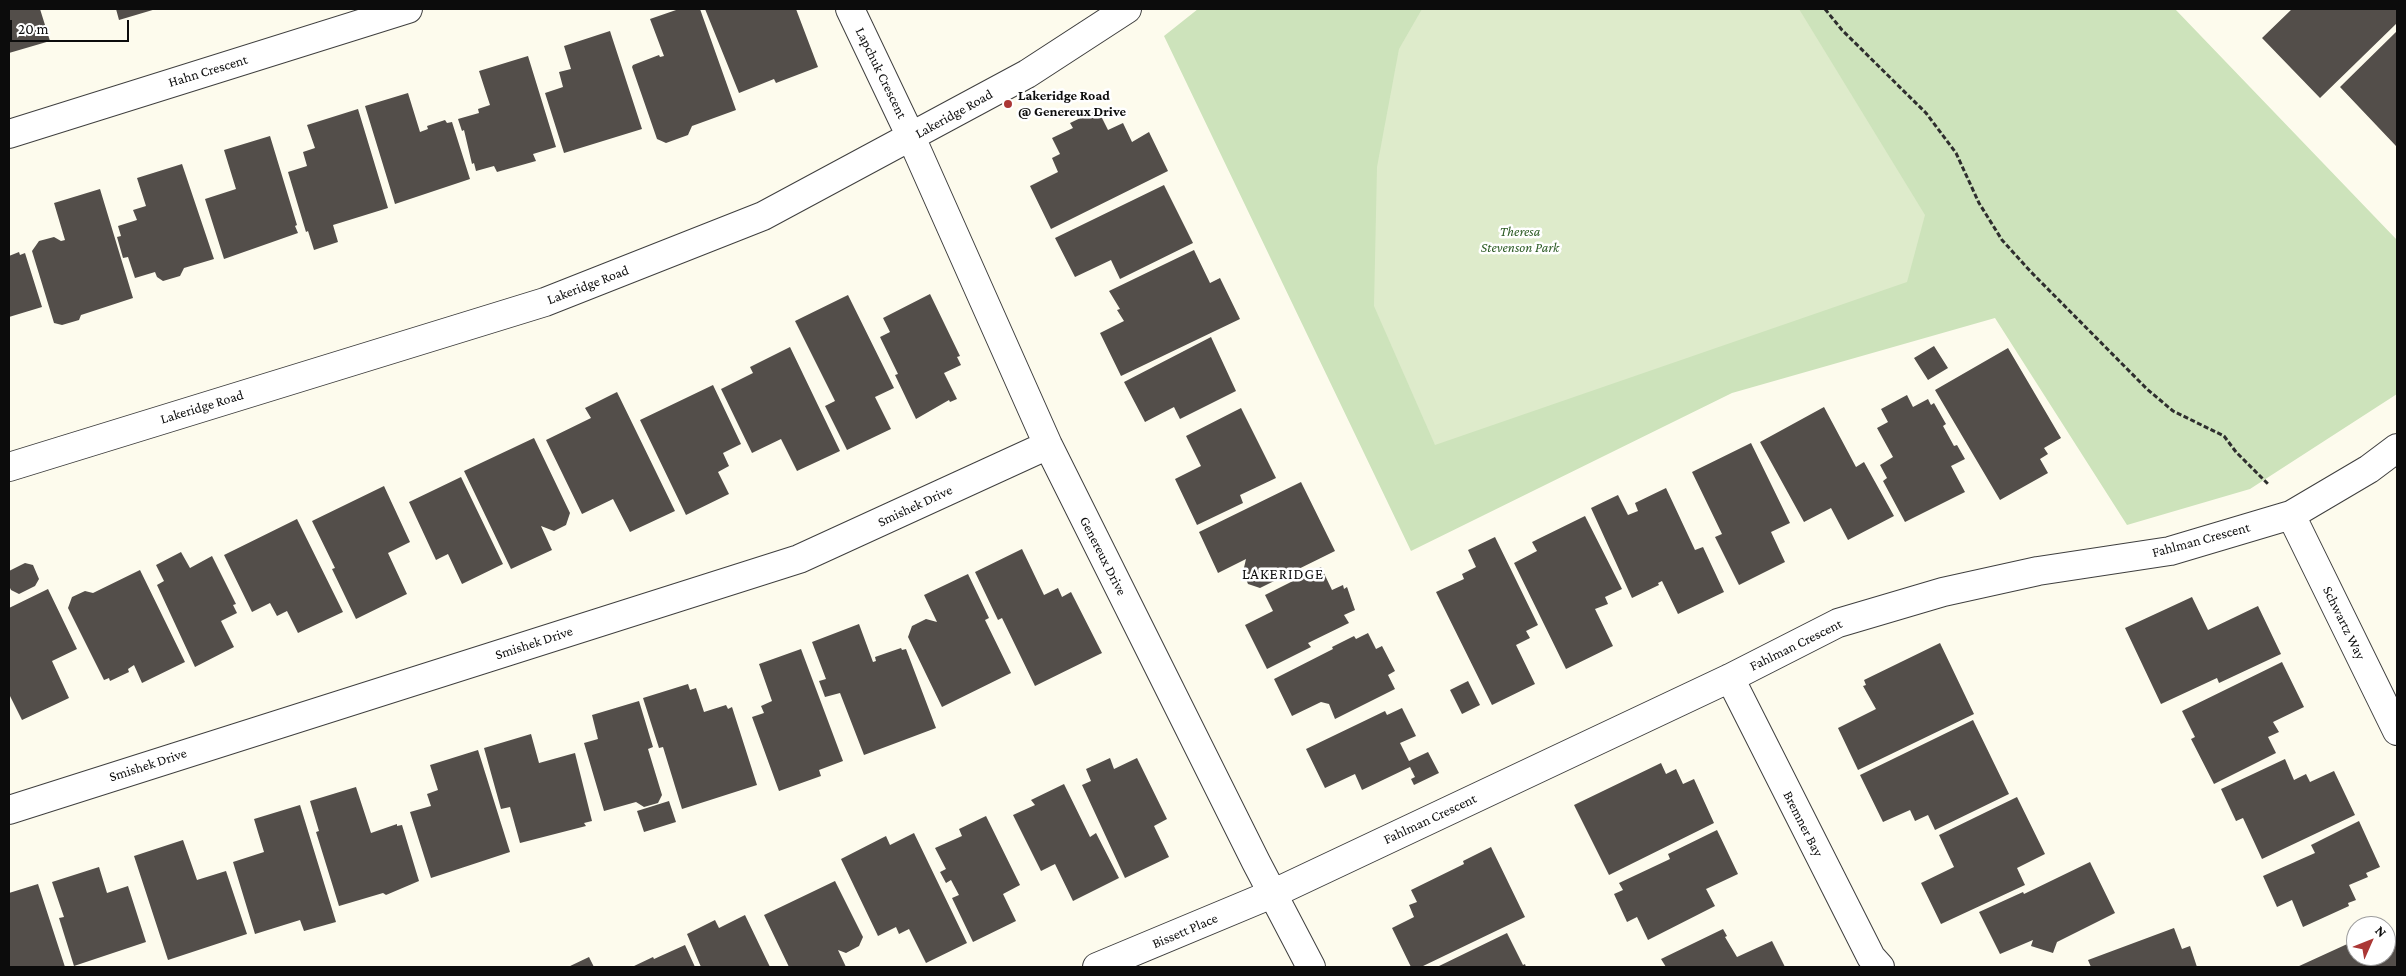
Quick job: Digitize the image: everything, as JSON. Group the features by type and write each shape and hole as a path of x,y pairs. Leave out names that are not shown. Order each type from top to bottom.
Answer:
{"street":[{"name":"Hahn Crescent","path":"9,134 408,9"},
{"name":"Lapchuk Crescent","path":"850,9 911,137"},
{"name":"Lakeridge Road","path":"9,467 545,302 763,216 1027,74 1127,9"},
{"name":"Genereux Drive","path":"911,137 1048,444 1272,894 1311,967"},
{"name":"Smishek Drive","path":"9,810 799,559 1048,444"},
{"name":"Fahlman Crescent","path":"1272,894 1730,678 1838,623 1943,592 2038,571 2170,550 2291,515 2369,469 2397,448"},
{"name":"Schwartz Way","path":"2291,515 2397,731"},
{"name":"Bremner Bay","path":"1730,678 1871,957 1880,967"},
{"name":"Bissett Place","path":"1097,967 1272,894"}],"path":[{"path":"1825,9 1842,30 1926,113 1956,153 1979,203 2002,240 2031,272 2146,389 2173,411 2224,436 2236,452 2263,476 2291,515"}],"green space":[{"name":"Theresa Stevenson Park","path":"1198,9 2175,9 2397,240 2397,394 2250,489 2127,525 1995,318 1732,393 1411,551 1164,36"},
{"path":"1422,9 1799,9 1925,215 1907,282 1435,445 1374,306 1377,167 1399,49"}],"building":[{"path":"9,9 40,9 50,41 9,53"},
{"path":"116,9 156,9 119,20"},
{"path":"679,9 700,9 736,110 692,126 688,135 666,143 657,139 632,67 659,55 660,57 664,56 650,19"},
{"path":"705,9 796,9 818,67 776,83 774,79 739,93"},
{"path":"2292,9 2397,9 2397,23 2320,98 2262,38"},
{"path":"610,31 642,129 564,153 545,93 563,87 559,72 571,69 564,46"},
{"path":"2397,31 2397,144 2396,146 2340,87"},
{"path":"528,56 556,147 533,154 536,161 497,172 494,166 476,171 474,163 472,164 464,130 462,131 458,119 479,113 478,109 490,105 479,71"},
{"path":"408,93 420,132 428,129 427,126 445,120 447,123 452,122 470,179 395,204 365,106"},
{"path":"358,109 388,208 333,225 338,242 314,250 308,231 306,232 288,172 307,166 303,152 315,148 307,125"},
{"path":"1093,112 1096,116 1100,114 1108,130 1123,123 1132,142 1149,132 1168,171 1051,229 1030,186 1058,172 1052,158 1060,154 1052,138 1073,128 1070,123"},
{"path":"270,136 298,233 224,259 205,199 236,189 224,150"},
{"path":"182,164 214,259 184,268 180,276 163,281 157,277 155,272 135,278 128,257 123,258 117,237 121,236 118,226 137,220 133,210 146,206 137,178"},
{"path":"1164,185 1193,243 1120,279 1111,260 1075,277 1055,238"},
{"path":"100,189 133,298 81,315 79,320 62,325 54,323 32,251 39,241 54,237 61,241 65,240 54,203"},
{"path":"1194,250 1210,283 1220,278 1240,319 1121,376 1100,333 1124,321 1117,310 1120,309 1109,291"},
{"path":"19,252 20,255 25,253 42,307 9,317 9,256"},
{"path":"930,294 960,356 957,357 961,365 944,373 957,399 950,402 949,400 916,419 895,375 898,374 880,337 890,332 883,318"},
{"path":"848,295 894,388 875,397 891,429 847,450 825,406 835,401 795,321"},
{"path":"1211,337 1236,391 1180,419 1174,407 1145,422 1124,382"},
{"path":"1934,346 1948,368 1928,380 1914,358"},
{"path":"790,347 840,451 797,471 781,439 752,453 721,389 753,373 750,367"},
{"path":"2008,348 2061,438 2044,448 2048,454 2040,459 2048,473 2000,500 1935,390"},
{"path":"713,385 741,444 723,453 729,466 718,472 729,494 686,515 640,420"},
{"path":"617,392 675,511 630,532 613,499 582,514 546,440 591,418 585,408"},
{"path":"1907,395 1913,407 1928,399 1931,405 1934,403 1946,424 1943,426 1954,446 1957,445 1965,459 1951,466 1965,492 1905,522 1883,481 1887,478 1880,465 1893,457 1877,428 1888,422 1881,409"},
{"path":"1824,407 1856,467 1864,462 1894,516 1848,540 1831,508 1804,522 1760,442"},
{"path":"1241,408 1276,478 1240,495 1243,503 1197,525 1175,479 1201,466 1186,436"},
{"path":"534,438 570,513 566,525 554,531 541,526 552,550 511,569 464,471"},
{"path":"1751,443 1790,523 1771,532 1785,562 1739,585 1715,537 1722,534 1692,472"},
{"path":"461,477 503,564 462,584 448,554 436,560 409,502"},
{"path":"1301,482 1335,551 1260,588 1248,584 1243,572 1246,559 1218,573 1199,532"},
{"path":"384,486 410,542 388,553 407,594 356,619 332,569 335,568 312,521"},
{"path":"1666,488 1695,550 1703,547 1724,592 1678,614 1662,581 1658,583 1659,585 1632,598 1591,508 1618,495 1628,515 1638,511 1635,503"},
{"path":"1585,516 1622,589 1605,597 1608,604 1595,609 1613,646 1566,669 1514,563 1537,551 1532,542"},
{"path":"297,519 343,612 298,633 287,611 277,616 270,603 252,612 224,555"},
{"path":"1495,537 1538,625 1526,631 1530,638 1516,645 1535,684 1492,705 1436,592 1464,579 1462,574 1476,567 1468,550"},
{"path":"1022,549 1044,595 1058,588 1062,597 1071,592 1102,653 1035,686 1002,618 998,620 975,572"},
{"path":"181,552 190,568 212,556 236,604 233,605 237,613 221,621 234,647 195,667 157,585 164,581 156,565"},
{"path":"25,563 33,565 39,579 35,586 19,594 11,590 9,586 9,571"},
{"path":"1321,567 1332,590 1343,585 1344,589 1347,587 1355,610 1344,615 1349,623 1308,643 1311,647 1267,669 1245,625 1273,611 1265,595"},
{"path":"140,570 185,662 142,683 134,665 128,669 129,672 110,681 109,678 104,680 68,608 72,597 85,591 93,593"},
{"path":"968,574 989,618 985,620 1011,673 942,707 908,637 912,626 926,619 937,622 924,595"},
{"path":"48,589 77,649 52,661 69,698 22,720 9,694 9,608"},
{"path":"2192,597 2208,630 2258,606 2281,654 2219,683 2217,678 2161,704 2125,628"},
{"path":"859,624 873,662 876,661 875,657 901,648 902,650 906,649 936,728 864,755 840,693 825,697 819,681 826,679 812,642"},
{"path":"1368,633 1376,649 1382,646 1395,671 1388,675 1395,689 1335,719 1329,704 1321,702 1292,716 1274,679 1333,649 1332,647 1354,636 1356,639"},
{"path":"1940,643 1974,714 1858,770 1838,728 1876,709 1863,686 1866,685 1864,680"},
{"path":"801,649 843,761 819,770 821,776 779,791 752,717 764,713 761,706 772,701 759,664"},
{"path":"2282,662 2304,707 2273,722 2279,732 2268,737 2276,753 2214,784 2191,739 2195,737 2182,711"},
{"path":"1468,681 1480,705 1462,714 1450,690"},
{"path":"688,684 690,690 696,688 704,712 726,705 728,709 732,707 757,785 682,809 663,747 659,748 643,698"},
{"path":"639,701 653,747 648,749 662,795 658,803 644,807 636,802 604,811 584,743 598,739 592,715"},
{"path":"1402,708 1416,736 1400,743 1409,761 1428,752 1439,773 1414,785 1411,779 1415,777 1410,767 1362,790 1355,774 1325,788 1306,749 1385,711 1387,715"},
{"path":"1973,720 2009,794 1935,830 1928,815 1915,821 1910,810 1883,822 1860,775"},
{"path":"531,734 539,763 575,753 592,821 584,823 586,826 520,843 510,807 501,809 484,748"},
{"path":"478,750 510,852 431,878 410,812 431,806 427,794 438,790 430,765"},
{"path":"1110,758 1114,769 1137,758 1167,819 1154,826 1169,857 1125,878 1082,785 1091,781 1086,769"},
{"path":"2285,759 2294,780 2306,774 2310,782 2334,771 2355,815 2262,859 2243,818 2236,821 2221,789"},
{"path":"1661,763 1666,774 1676,769 1683,784 1694,779 1714,823 1609,875 1574,805"},
{"path":"1064,784 1090,837 1096,833 1119,878 1073,901 1055,864 1041,871 1013,815 1035,805 1031,800"},
{"path":"356,787 371,833 397,824 397,826 402,825 419,881 386,895 383,893 339,906 316,832 319,831 310,801"},
{"path":"2017,797 2045,854 2017,868 2025,885 1941,924 1921,883 1954,867 1939,835"},
{"path":"669,801 676,822 644,832 637,811"},
{"path":"300,805 336,922 304,931 300,920 255,934 233,862 264,852 254,819"},
{"path":"986,816 1020,885 1003,894 1016,921 973,942 952,898 959,895 951,880 946,883 940,872 946,869 935,848 962,836 959,829"},
{"path":"2359,821 2380,867 2366,873 2368,877 2349,885 2356,900 2348,903 2349,906 2303,927 2292,900 2277,907 2263,876 2315,853 2311,845"},
{"path":"1717,830 1738,874 1706,889 1715,906 1648,940 1637,917 1627,922 1614,894 1623,890 1619,883 1670,859 1668,854"},
{"path":"914,833 967,943 926,963 909,929 899,934 896,927 878,936 841,859 886,836 890,845"},
{"path":"183,840 197,880 226,871 247,934 168,960 134,856"},
{"path":"1491,847 1525,917 1421,967 1411,967 1392,928 1414,917 1409,905 1417,902 1411,890 1464,864 1463,861"},
{"path":"2090,862 2115,913 2057,942 2053,953 2031,946 2033,940 2000,954 1979,912 2023,892 2024,894"},
{"path":"99,867 107,893 128,886 146,942 74,966 59,918 64,917 52,882"},
{"path":"835,881 863,937 859,946 846,953 838,950 846,967 789,967 764,915"},
{"path":"38,884 65,967 9,967 9,893"},
{"path":"745,915 770,967 701,967 687,934 715,920 719,928"},
{"path":"2174,928 2182,949 2190,946 2197,967 2091,967 2088,960"},
{"path":"1723,929 1727,936 1725,937 1737,957 1772,941 1785,967 1666,967 1661,959"},
{"path":"1507,933 1523,965 1525,964 1526,967 1437,967"},
{"path":"2397,940 2397,967 2297,967 2346,945 2346,966 2396,966"},
{"path":"685,945 695,967 632,967 653,957 654,959"},
{"path":"589,957 594,967 568,967"}],"place":[{"name":"Lakeridge Road @ Genereux Drive","path":"1008,104"}],"district":[{"name":"LAKERIDGE","path":"1283,574"}]}
